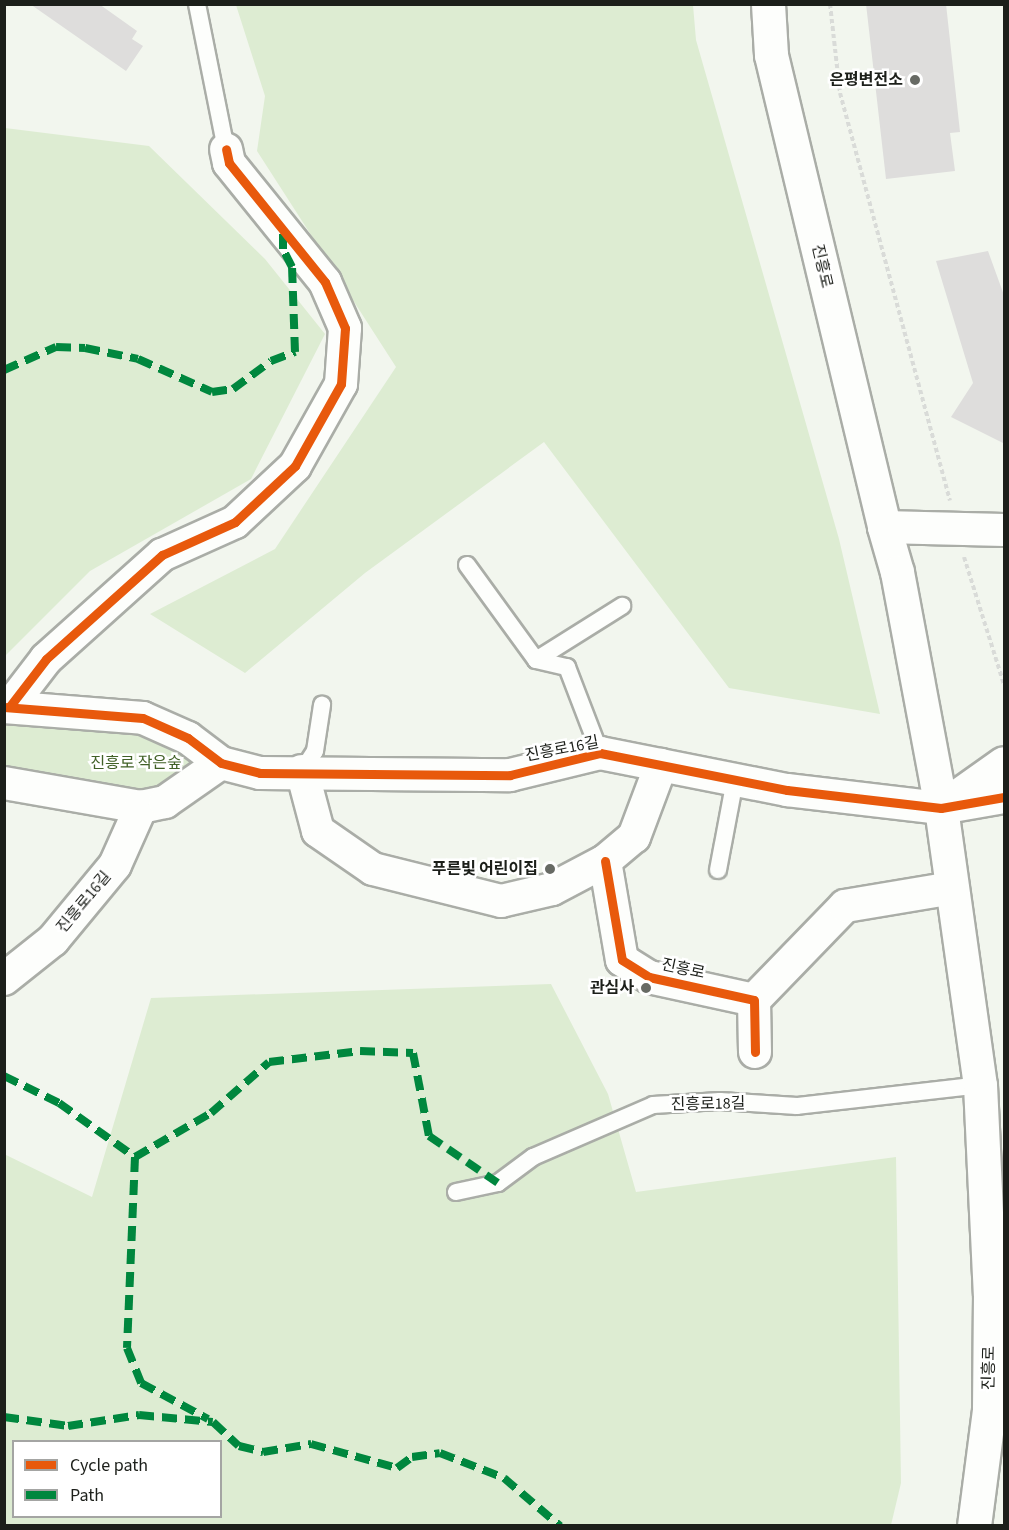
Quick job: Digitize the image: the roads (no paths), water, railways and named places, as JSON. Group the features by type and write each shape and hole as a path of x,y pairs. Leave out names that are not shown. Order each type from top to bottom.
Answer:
{"main road":[{"name":"진흥로","path":"768,4 771,55 884,527 897,572 941,808 980,1085 990,1294 989,1410 974,1526"}],"street":[{"path":"7,707 46,659 162,555 235,522 295,466 341,384 345,328 325,282 229,163 226,148"},
{"path":"884,527 1005,530"},
{"path":"4,783 141,807 165,802 221,764 188,738 143,718 7,707"},
{"name":"진흥로16길","path":"221,764 260,772 510,775 600,753 735,780 941,808 1005,796"},
{"path":"941,808 1005,763"},
{"path":"302,771 318,831 373,868 430,886 501,902 552,889 605,861 634,837 661,765"},
{"name":"진흥로16길","path":"4,979 53,940 115,866 141,807"},
{"name":"진흥로","path":"605,861 622,960 649,977 754,1000"},
{"path":"755,1052 754,1000 845,906 952,888"}],"lane":[{"path":"197,4 226,148"},
{"path":"467,565 536,660 622,606"},
{"name":"진흥로16길","path":"536,660 567,667 600,753"},
{"path":"302,771 315,751 322,705"},
{"path":"718,870 735,780"},
{"name":"진흥로18길","path":"456,1192 498,1183 533,1157 653,1105 720,1101 798,1106 980,1085"}],"place":[{"name":"은평변전소","path":"915,80"},
{"name":"푸른빛 어린이집","path":"550,869"},
{"name":"관심사","path":"646,988"}],"park label":[{"name":"진흥로 작은숲","path":"136,763"}]}
